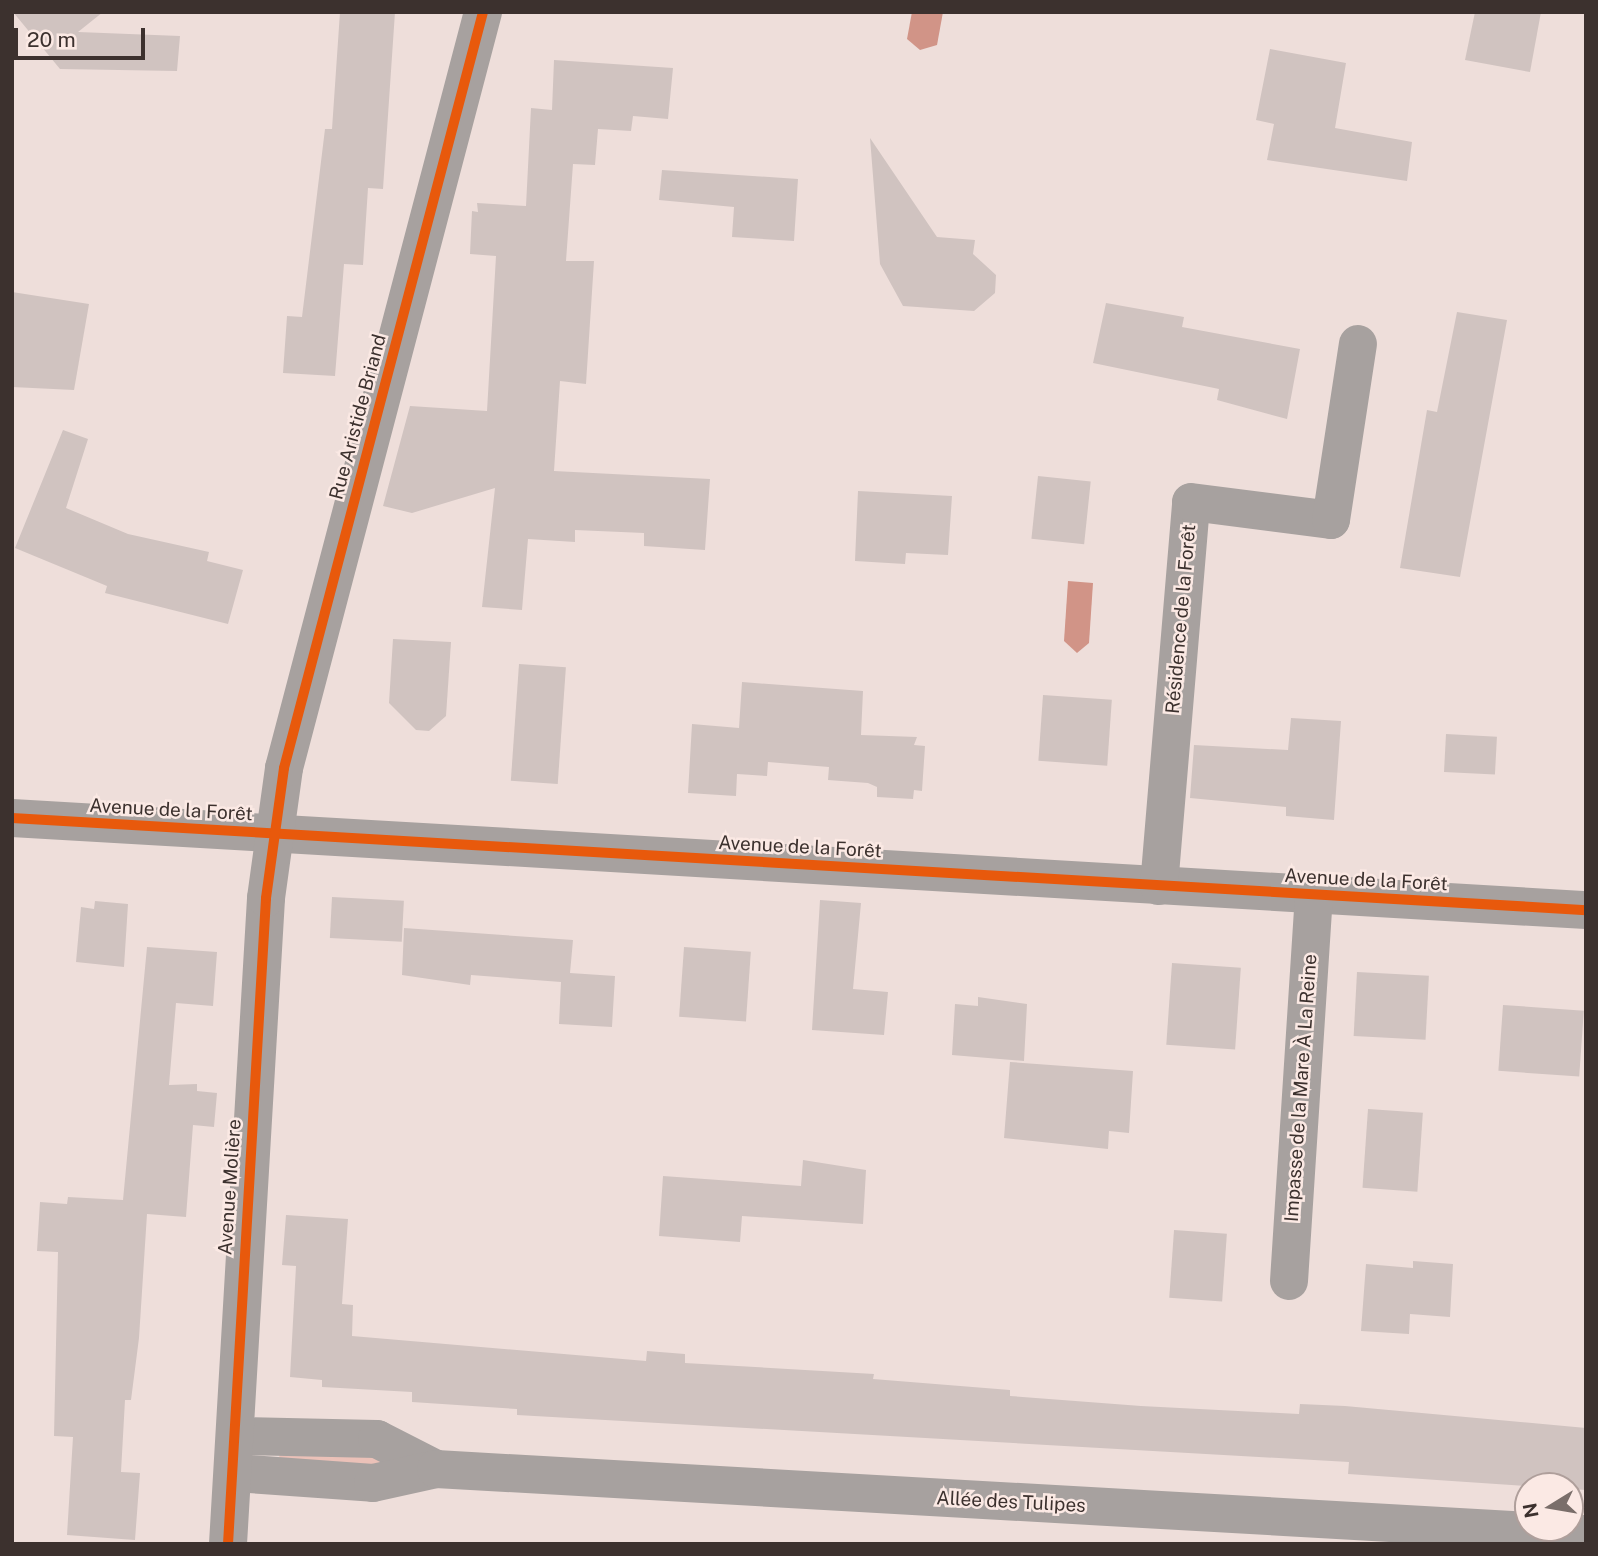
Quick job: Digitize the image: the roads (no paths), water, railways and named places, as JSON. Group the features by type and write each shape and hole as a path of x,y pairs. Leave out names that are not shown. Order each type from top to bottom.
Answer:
{"street":[{"name":"Rue Aristide Briand","path":"275,833 284,768 483,12"},
{"name":"Résidence de la Forêt","path":"1159,886 1191,502 1331,520 1358,344"},
{"name":"Avenue de la Forêt","path":"12,818 1586,910"},
{"name":"Avenue Molière","path":"228,1544 237,1436 241,1280 275,833"},
{"name":"Impasse de la Mare À La Reine","path":"1289,1281 1314,895"},
{"name":"Allée des Tulipes","path":"237,1436 377,1439 436,1469"},
{"name":"Allée des Tulipes","path":"234,1473 373,1483 436,1469 1586,1534"}]}
